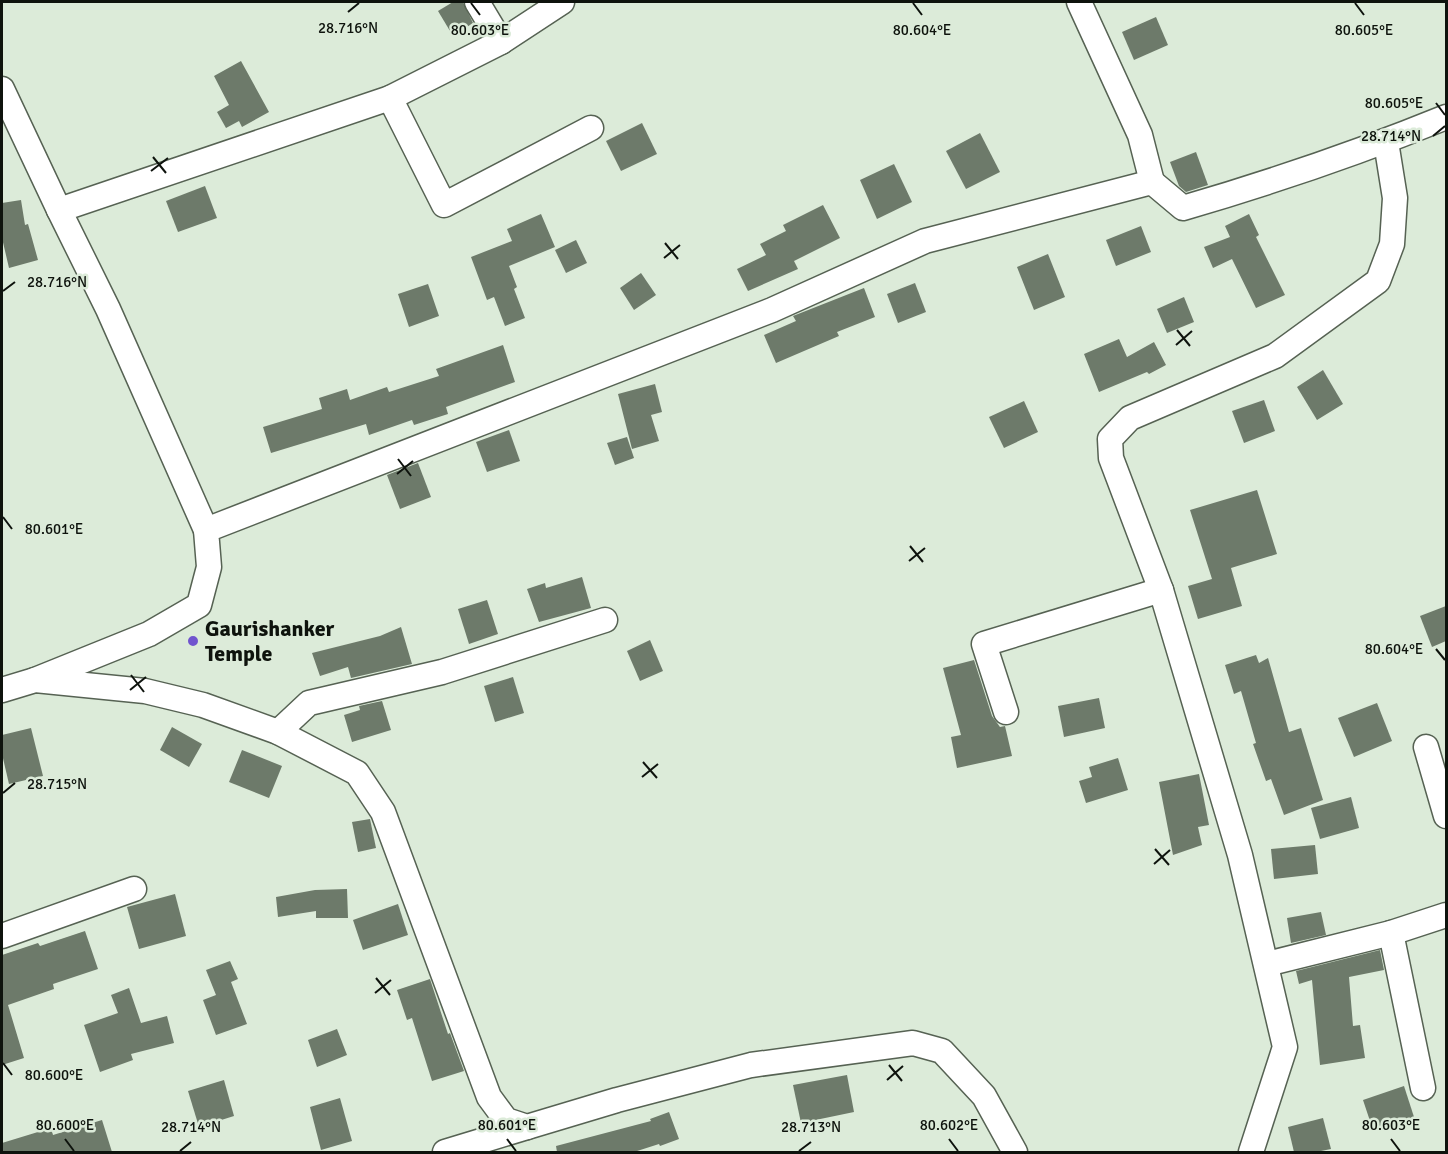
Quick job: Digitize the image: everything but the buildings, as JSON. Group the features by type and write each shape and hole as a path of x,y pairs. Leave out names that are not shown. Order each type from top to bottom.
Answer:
{"street":[{"path":"477,2 501,42"},
{"path":"58,210 390,98 501,42 562,2"},
{"path":"1079,2 1140,135 1152,182 1183,208 1249,189 1386,142 1446,117"},
{"path":"2,88 58,210 108,309 206,530 209,567 199,605 149,634 35,680 2,690"},
{"path":"390,98 444,205 591,128"},
{"path":"1251,1152 1285,1047 1240,855 1161,590 1112,458 1110,439 1130,418 1275,356 1378,281 1392,244 1395,198 1386,142"},
{"path":"206,530 772,310 925,241 1152,182"},
{"path":"1006,712 984,644 1161,590"},
{"path":"278,732 309,703 442,672 605,620"},
{"path":"35,680 145,691 203,705 278,732 357,773 383,812 489,1097 506,1120 527,1127"},
{"path":"1426,747 1446,816"},
{"path":"2,936 134,889"},
{"path":"1267,964 1390,933 1446,915"},
{"path":"1390,933 1423,1088"},
{"path":"445,1152 751,1065 913,1043 942,1051 984,1096 1015,1152"}],"place":[{"name":"Gaurishanker Temple","path":"193,641"}]}
